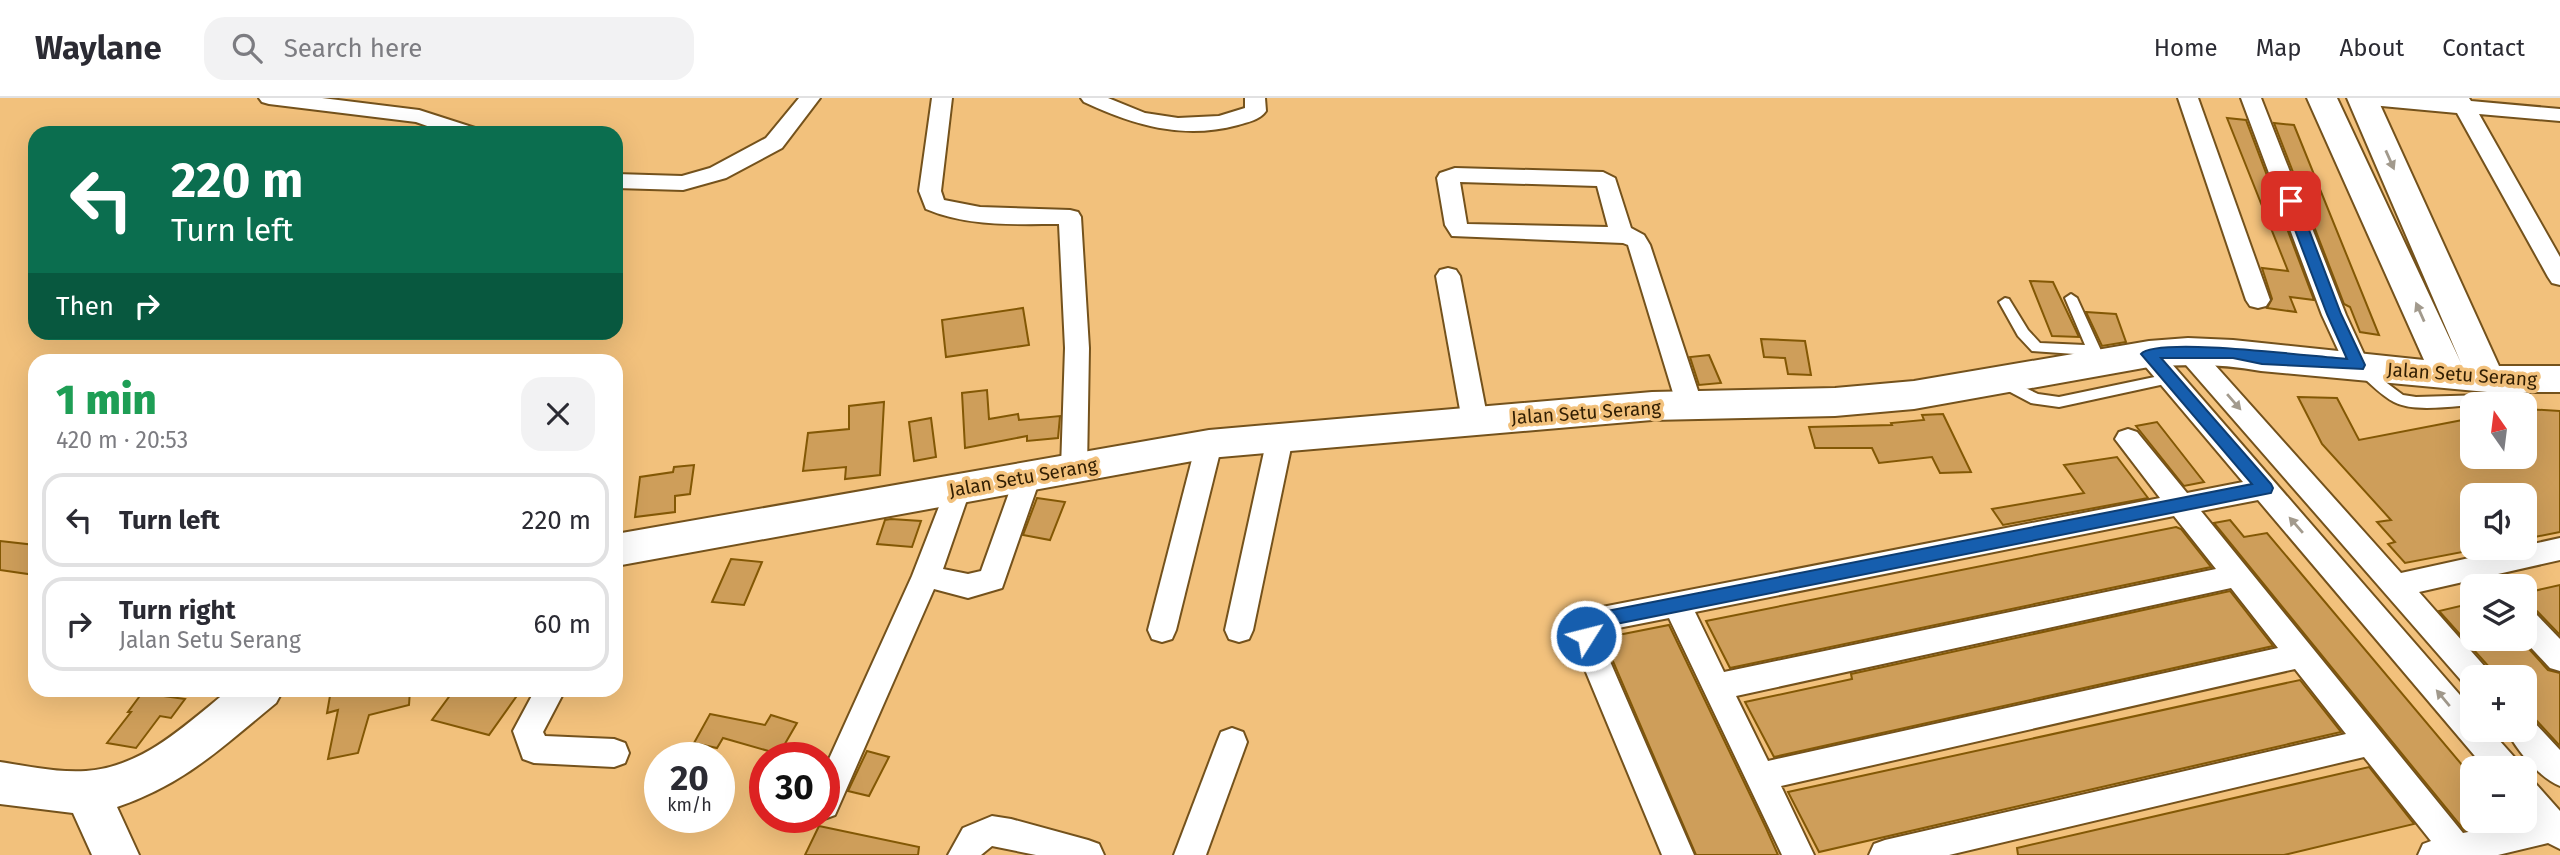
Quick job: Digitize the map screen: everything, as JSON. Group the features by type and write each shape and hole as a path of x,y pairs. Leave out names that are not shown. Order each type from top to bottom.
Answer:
{"street":[{"path":"270,98 419,116 448,126"},
{"path":"623,181 683,183 718,173 774,143 810,98"},
{"path":"942,98 930,191 933,204 942,209 963,212 1070,217 1077,348 1074,469"},
{"path":"1091,98 1139,118 1172,123 1209,122 1249,115 1256,111 1255,98"},
{"path":"2189,98 2258,300"},
{"path":"2251,98 2334,314 2357,365"},
{"path":"2322,98 2448,374"},
{"path":"2486,389 2361,98 2463,103 2560,115"},
{"path":"2463,103 2560,276"},
{"path":"1624,235 1619,227 1607,183 1603,179 1455,175 1448,178 1456,225 1460,231 1624,235 1636,240 1690,406"},
{"path":"1448,276 1475,421"},
{"name":"Jalan Setu Serang","path":"623,551 1209,444 1690,406 1835,402 1914,395 2000,381 2097,356 2169,361 2247,355 2448,374 2486,389 2560,379"},
{"path":"2169,361 2265,488 2494,756"},
{"path":"2169,361 2360,546 2465,665"},
{"path":"1239,630 1280,438"},
{"path":"2128,439 2369,742 2450,853 2557,830 2537,808"},
{"path":"1162,630 1209,444"},
{"path":"926,576 968,586 992,580 1028,476"},
{"path":"840,769 926,576 958,488"},
{"path":"1678,855 1586,636 1587,626 1597,620 2265,488"},
{"path":"2322,555 2360,546"},
{"path":"2495,574 2558,552"},
{"path":"1716,687 2235,576"},
{"path":"2396,586 2460,580"},
{"path":"1676,605 1798,855"},
{"path":"2537,634 2560,659"},
{"path":"1760,777 2300,656"},
{"path":"0,783 86,792 131,783 152,774 252,697"},
{"path":"547,697 528,731 534,749 614,753"},
{"path":"1190,855 1232,742"},
{"path":"1885,855 2369,742"},
{"path":"2533,742 2560,772"},
{"path":"86,792 116,855"},
{"path":"964,855 972,840 991,831 1076,854"}],"lane":[{"path":"2071,298 2097,356"},
{"path":"2005,302 2023,333 2037,348 2097,356"},
{"path":"2000,381 2036,398 2059,401 2169,361"},
{"path":"2357,365 2399,399 2416,402 2486,389"}],"building":[{"path":"2227,118 2246,120 2314,300 2290,297 2296,312 2267,308 2272,299 2262,268 2288,271"},
{"path":"2274,123 2294,125 2379,335 2360,332 2350,307 2344,304"},
{"path":"2030,281 2053,282 2079,337 2052,336"},
{"path":"1023,308 1029,345 946,357 942,320"},
{"path":"2086,312 2116,314 2126,342 2102,346"},
{"path":"1761,339 1805,341 1811,375 1788,374 1785,358 1764,357"},
{"path":"1709,355 1721,383 1699,385 1690,357"},
{"path":"987,390 989,419 1018,414 1019,420 1060,416 1058,438 1027,441 1027,436 965,448 962,393"},
{"path":"2298,397 2337,398 2359,440 2460,421 2460,469 2538,469 2538,410 2560,411 2560,532 2537,537 2537,483 2460,483 2460,552 2405,563 2388,544 2395,542 2377,522 2391,520 2322,444"},
{"path":"884,402 880,475 845,479 846,467 803,471 808,433 849,429 849,406"},
{"path":"1943,414 1971,472 1940,473 1932,457 1879,463 1872,448 1815,448 1809,427 1892,425 1891,423 1924,420 1922,415"},
{"path":"931,418 936,457 914,461 909,422"},
{"path":"2157,422 2204,482 2184,486 2136,426"},
{"path":"2117,457 2148,498 2003,525 1992,509 2084,493 2064,465"},
{"path":"694,465 690,494 675,496 675,512 635,517 640,477 673,472 674,467"},
{"path":"1037,498 1065,502 1050,540 1023,535"},
{"path":"885,520 921,521 912,547 877,544"},
{"path":"2230,520 2244,537 2267,533 2460,763 2460,825 2214,523"},
{"path":"2176,527 2181,529 2211,567 1730,668 1706,621"},
{"path":"0,541 28,544 28,574 0,570"},
{"path":"731,559 762,562 744,605 712,602"},
{"path":"2560,585 2560,635 2537,611 2537,590"},
{"path":"2230,591 2273,646 1774,757 1745,702 1852,679 1851,674"},
{"path":"2460,606 2460,634 2439,611"},
{"path":"1669,625 1778,855 1696,855 1603,638"},
{"path":"2475,651 2531,651 2548,670 2560,673 2560,746 2537,721 2537,665 2487,665"},
{"path":"2300,680 2341,732 1819,852 1788,792"},
{"path":"139,697 185,699 171,718 160,716 136,748 107,743 131,712 128,712"},
{"path":"330,697 410,697 409,705 369,715 358,753 328,759 338,710 327,713"},
{"path":"449,697 516,697 489,735 432,720"},
{"path":"710,714 765,725 771,715 797,723 786,742 749,742 749,745 723,738 721,742 695,742"},
{"path":"867,751 889,757 869,796 848,791"},
{"path":"2369,767 2414,824 2284,855 2018,855 2017,848"},
{"path":"840,830 919,847 918,855 805,855 816,833 840,833"}],"route":[{"path":"1586,636 1587,626 1597,620 2265,488 2149,354 2189,351 2233,353 2262,358 2357,365 2334,314 2291,201"}]}
